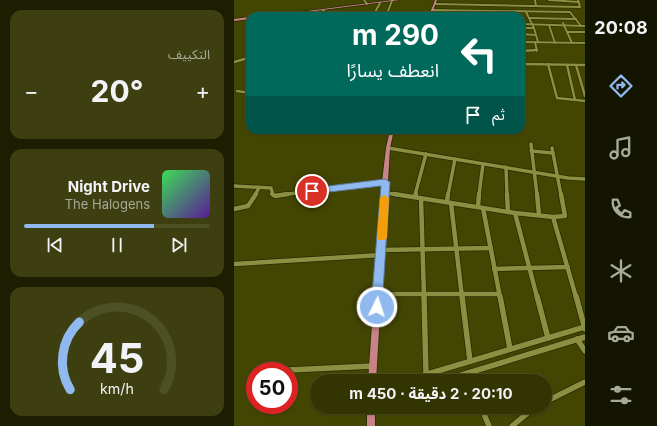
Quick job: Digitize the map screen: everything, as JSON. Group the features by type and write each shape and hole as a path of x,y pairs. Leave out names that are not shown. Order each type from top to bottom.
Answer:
{"main road":[{"path":"315,12 399,0"},
{"path":"432,10 436,0"},
{"path":"234,20 246,18"},
{"path":"372,374 385,182 388,148 391,134"},
{"path":"371,414 371,426"}],"street":[{"path":"364,0 367,4"},
{"path":"448,4 449,0"},
{"path":"463,5 464,0"},
{"path":"477,5 478,0"},
{"path":"492,0 492,5"},
{"path":"506,0 507,6"},
{"path":"521,0 521,6"},
{"path":"535,0 536,6"},
{"path":"434,4 580,7 578,1 564,0 549,0 551,6"},
{"path":"564,0 566,7"},
{"path":"387,12 392,1"},
{"path":"375,12 380,3"},
{"path":"432,10 572,12 585,29"},
{"path":"525,51 537,51 536,35 526,12"},
{"path":"540,12 548,25 555,43"},
{"path":"556,12 572,43"},
{"path":"529,18 576,19"},
{"path":"525,25 533,26"},
{"path":"525,27 548,25 583,26"},
{"path":"567,32 585,32"},
{"path":"525,34 536,35"},
{"path":"525,42 585,43"},
{"path":"234,62 246,59"},
{"path":"525,64 585,65"},
{"path":"548,64 556,98 585,101"},
{"path":"567,65 575,100"},
{"path":"576,65 585,96"},
{"path":"236,91 246,92"},
{"path":"531,144 539,215"},
{"path":"388,148 557,176 585,179"},
{"path":"385,193 515,213 553,217 565,216 552,148"},
{"path":"531,151 553,153"},
{"path":"415,197 426,154"},
{"path":"455,159 449,203 457,249 470,361"},
{"path":"483,164 481,207 510,350"},
{"path":"506,167 508,212"},
{"path":"234,186 272,189 282,195 385,182"},
{"path":"234,209 244,209 248,207 259,188"},
{"path":"421,198 426,374 585,328 553,217"},
{"path":"515,213 548,338"},
{"path":"234,264 422,250 490,248"},
{"path":"494,269 568,267"},
{"path":"378,294 499,294"},
{"path":"465,374 585,336"},
{"path":"577,339 585,351"},
{"path":"298,370 373,366"},
{"path":"552,398 585,382"},
{"path":"484,414 489,426"},
{"path":"512,426 527,414"}],"slow traffic":[{"path":"382,238 384,198"}],"route":[{"path":"312,191 385,182 377,307"}]}
